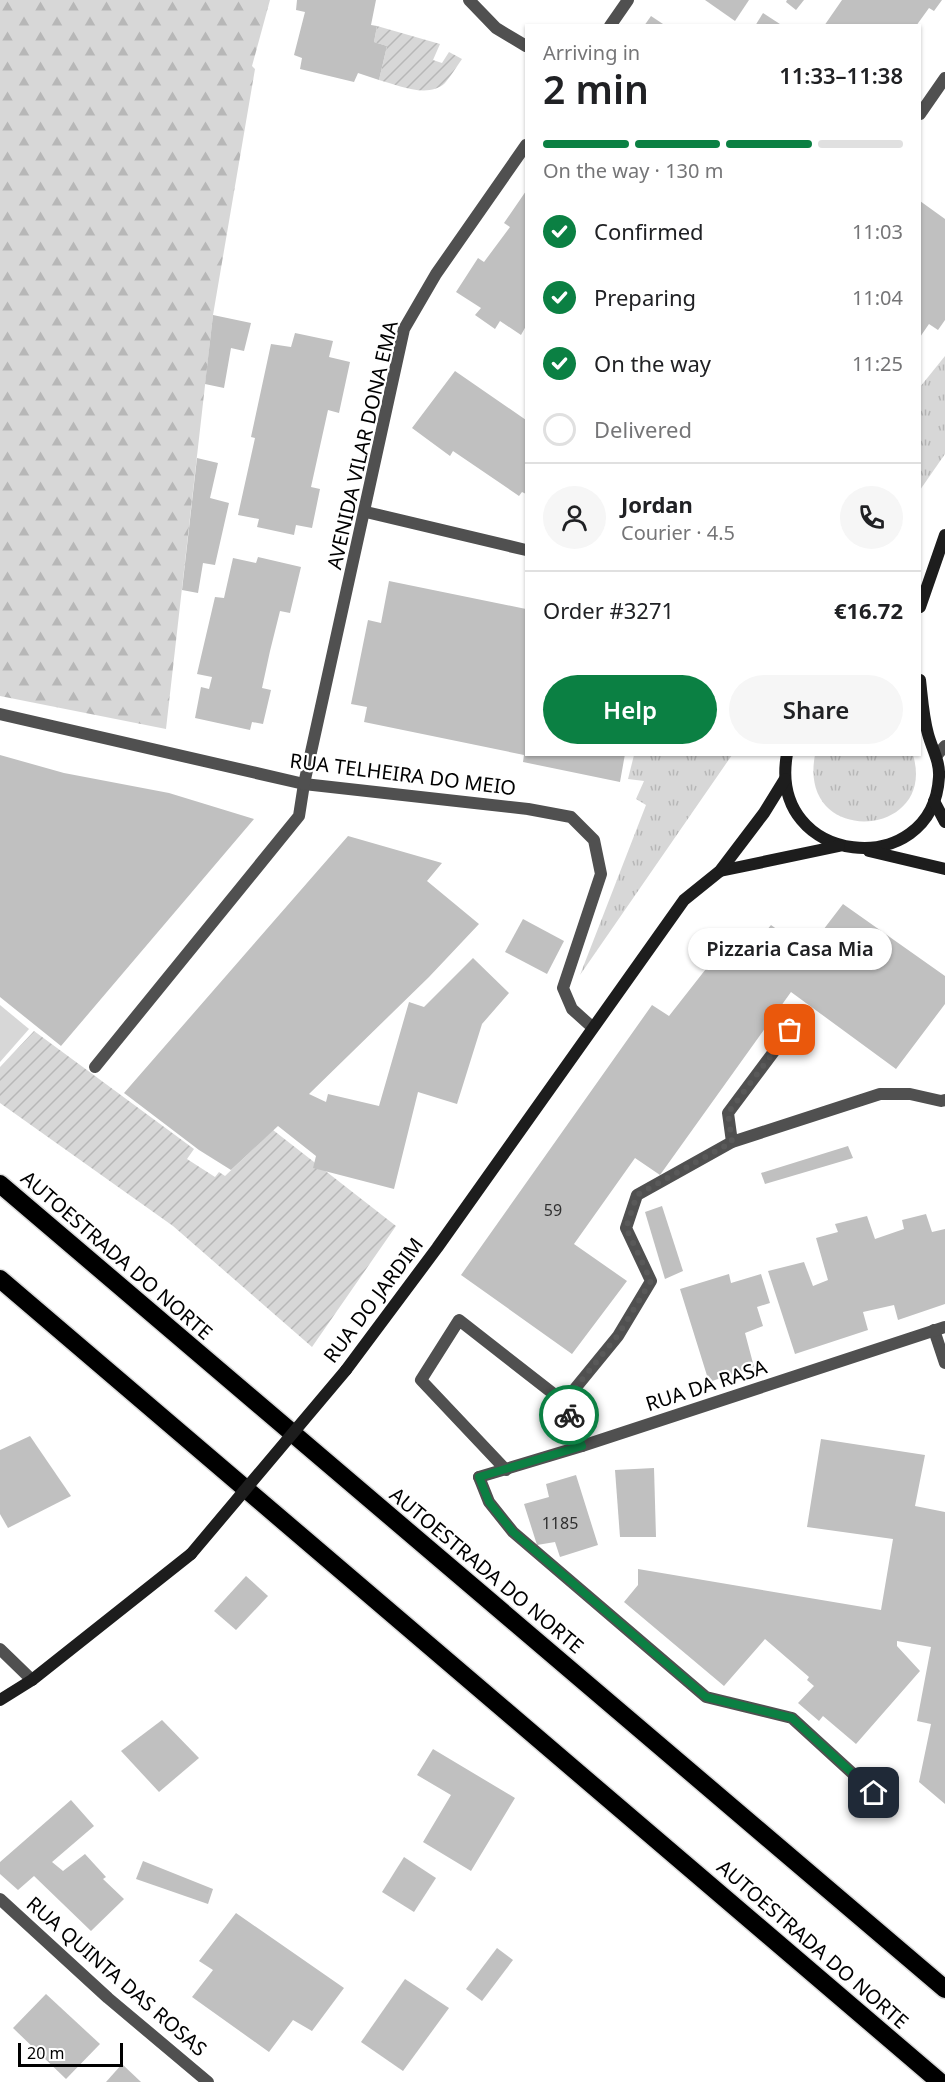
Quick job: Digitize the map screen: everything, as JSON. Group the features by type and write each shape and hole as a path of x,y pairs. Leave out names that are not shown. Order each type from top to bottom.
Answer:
{"highway":[{"name":"AUTOESTRADA DO NORTE","path":"0,1184 945,1989"},
{"name":"AUTOESTRADA DO NORTE","path":"0,1279 940,2082"}],"main road":[{"path":"921,604 945,535"},
{"path":"921,687 928,734"},
{"path":"862,850 885,846 906,837 922,820 934,801 942,778 941,750 921,724"},
{"path":"787,756 785,779 789,801 801,821 819,837 839,846 945,869"},
{"name":"RUA DO JARDIM","path":"0,1700 32,1680 191,1554 346,1370 437,1248 684,900 720,871 764,813 785,779"},
{"path":"934,801 945,822"},
{"name":"RUA DO JARDIM","path":"720,871 839,846"}],"street":[{"path":"469,0 496,28 525,45"},
{"path":"611,24 628,0"},
{"path":"921,113 945,78"},
{"name":"AVENIDA VILAR DONA EMA","path":"95,1067 299,816 304,784 366,512 404,329 436,274 525,146"},
{"path":"366,512 525,550"},
{"name":"RUA TELHEIRA DO MEIO","path":"0,714 304,784 528,809 571,817 594,840 601,874 563,988 572,1009 592,1027"},
{"path":"732,1142 728,1113 790,1030"},
{"path":"564,1402 618,1335 651,1281 626,1228 637,1195 732,1142 880,1094 910,1094 945,1100"},
{"path":"506,1470 421,1380 459,1320 564,1402 582,1446"},
{"path":"940,1328 945,1363"},
{"name":"RUA DA RASA","path":"874,1793 792,1718 706,1697 513,1532 489,1502 479,1477 582,1446 940,1328"},
{"path":"0,1648 32,1680"},
{"name":"RUA QUINTA DAS ROSAS","path":"0,1899 108,1998 208,2082"}],"green space":[{"path":"0,0 270,0 252,66 255,69 213,315 166,729 0,696"},
{"path":"377,26 440,44 433,60 442,63 449,52 462,59 445,83 438,88 413,89 379,80 387,46 374,42"},
{"path":"945,356 945,454 921,489 921,386"},
{"path":"634,756 731,756 580,975 646,805 636,799 644,781 628,779"},
{"path":"815,756 913,756 915,783 906,803 888,816 867,821 845,818 826,806 815,785"},
{"path":"0,1005 29,1029 0,1062"},
{"path":"34,1031 194,1149 187,1159 215,1177 219,1172 225,1176 273,1130 396,1226 312,1347 173,1226 0,1103 0,1067"}],"building":[{"path":"297,0 376,0 371,25 377,26 374,42 387,46 379,80 358,73 354,82 300,69 302,58 294,55 305,12 296,10"},
{"path":"705,0 749,0 735,21"},
{"path":"787,0 804,0 796,10 786,2"},
{"path":"842,0 942,0 934,11 929,8 917,24 825,24"},
{"path":"763,13 780,24 756,24"},
{"path":"651,16 663,24 645,24"},
{"path":"525,192 525,328 521,335 500,321 495,329 475,315 481,308 456,292 478,258 484,262 510,227 504,223"},
{"path":"921,202 945,219 945,320 938,330 929,324 921,336"},
{"path":"213,315 251,323 244,351 231,348 224,388 205,384"},
{"path":"295,333 333,341 329,357 350,362 339,413 328,410 311,487 320,489 312,528 296,525 294,535 257,527 259,519 238,515 255,438 251,437 271,344 291,347"},
{"path":"455,371 525,419 525,494 522,492 519,496 453,451 450,456 412,428"},
{"path":"197,458 218,463 210,498 229,503 215,565 203,563 198,593 182,590"},
{"path":"258,557 301,567 290,613 280,611 270,651 262,688 271,690 263,724 252,722 250,730 195,718 201,687 209,689 212,677 197,674 215,597 224,598 233,558 256,563"},
{"path":"389,581 525,609 525,756 625,756 620,782 523,762 524,755 364,722 367,707 351,704 368,620 381,623"},
{"path":"0,755 64,773 169,793 254,819 61,1046 0,997"},
{"path":"348,836 442,863 427,881 479,924 429,977 309,1094 326,1102 328,1094 379,1106 409,1002 424,1007 473,958 509,993 482,1024 457,1104 418,1092 394,1189 313,1168 316,1156 278,1126 231,1170 199,1150 124,1093"},
{"path":"843,904 945,976 945,1004 896,1069 791,992 660,1175 635,1158 574,1244 627,1281 572,1354 461,1275 652,1005 669,1016 731,937 751,949 771,925 807,951"},
{"path":"523,919 564,941 547,974 505,952"},
{"path":"848,1146 853,1158 765,1184 761,1173"},
{"path":"662,1206 683,1271 665,1279 645,1212"},
{"path":"926,1214 932,1232 945,1229 945,1304 898,1320 894,1305 863,1312 868,1330 795,1354 768,1271 804,1262 813,1286 828,1280 816,1238 838,1232 835,1224 867,1216 875,1239 904,1229 902,1220"},
{"path":"729,1274 731,1283 761,1274 770,1303 757,1307 763,1326 745,1333 754,1367 709,1382 680,1289"},
{"path":"30,1436 71,1496 8,1528 0,1514 0,1450"},
{"path":"821,1439 925,1455 915,1506 945,1512 945,1804 919,1782 931,1724 917,1721 931,1647 897,1641 897,1646 920,1671 856,1744 823,1716 819,1721 798,1703 814,1686 807,1680 809,1677 765,1639 724,1686 624,1602 638,1585 638,1569 881,1610 893,1539 807,1527"},
{"path":"654,1468 656,1537 620,1537 615,1470"},
{"path":"576,1475 598,1545 560,1557 555,1542 537,1545 524,1504 549,1497 546,1484"},
{"path":"246,1576 268,1596 236,1630 214,1611"},
{"path":"162,1720 199,1758 159,1792 121,1751"},
{"path":"433,1749 515,1798 471,1871 423,1842 451,1795 417,1775"},
{"path":"71,1800 94,1826 52,1862 63,1871 85,1854 106,1877 103,1879 124,1899 91,1931 34,1876 18,1890 0,1874 0,1862"},
{"path":"404,1857 436,1878 414,1912 382,1892"},
{"path":"143,1861 213,1889 208,1904 136,1879"},
{"path":"236,1913 344,1988 312,2031 293,2020 269,2052 192,1997 213,1970 199,1961"},
{"path":"497,1948 513,1960 482,2001 466,1989"},
{"path":"405,1979 449,2008 403,2071 361,2042"},
{"path":"46,1994 100,2044 66,2079 13,2028"},
{"path":"122,2064 141,2082 106,2082"}],"way so far":[{"path":"569,1415 564,1402 618,1335 651,1281 626,1228 637,1195 732,1142 728,1113 790,1030"}],"place":[{"name":"Pizzaria Casa Mia","path":"790,1030"}],"route":[{"path":"569,1415 582,1446 479,1477 489,1502 513,1532 706,1697 792,1718 874,1793"}]}
